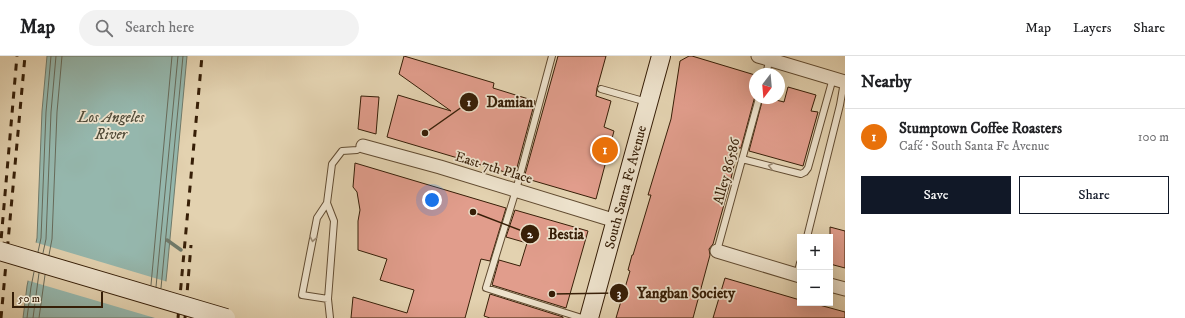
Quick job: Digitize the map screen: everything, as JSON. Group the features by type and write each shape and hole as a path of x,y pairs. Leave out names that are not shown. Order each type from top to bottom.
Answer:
{"main road":[{"name":"South Santa Fe Avenue","path":"589,318 661,56"},
{"path":"0,251 226,318"}],"street":[{"path":"766,57 841,81"},
{"name":"East 7th Place","path":"363,146 440,167 616,221"},
{"path":"717,251 797,271"},
{"path":"833,286 845,289"}],"lane":[{"path":"552,56 516,190 486,288 582,318"},
{"path":"766,57 766,68"},
{"path":"742,159 800,174 805,172 808,168 841,81"},
{"path":"808,234 840,105 841,81"},
{"path":"601,89 648,102"},
{"name":"Alley 86586","path":"717,251 757,104"},
{"path":"328,299 302,295 317,218 327,203 332,164 342,151 357,150 363,146"},
{"path":"327,203 334,221 328,299 330,318"}],"water":[{"name":"Los Angeles River","path":"47,56 187,56 162,318 23,318 27,286 37,238 42,111"}],"pier":[{"path":"34,242 168,282 164,318 155,318 26,280"}],"building":[{"path":"404,56 494,83 493,88 535,101 515,175 387,137 398,95 451,111 399,74"},
{"path":"558,56 606,56 596,96 611,101 604,127 614,131 596,199 524,178"},
{"path":"692,56 749,73 749,104 753,104 741,148 738,148 713,244 709,249 710,255 693,318 616,318 630,271 628,270 632,255 651,195 648,195 671,119 680,61"},
{"path":"788,87 816,95 811,111 818,112 803,166 749,151 761,104 785,104"},
{"path":"361,96 379,97 376,134 358,129"},
{"path":"355,163 506,208 490,261 481,259 465,318 351,318 353,297 407,313 414,290 380,280 387,259 358,250 358,221 360,210 357,192 353,187"},
{"path":"515,210 588,231 566,308 492,285 499,260 520,266 527,243 506,237"},
{"path":"830,227 845,231 845,268 833,265 833,234 830,234"},
{"path":"725,278 797,299 797,306 823,306 845,312 845,318 713,318"},
{"path":"490,294 563,318 490,318 484,316"}],"waterway":[{"path":"167,240 181,250"}],"railway":[{"path":"0,252 17,56"},
{"path":"1,318 25,56"},
{"path":"178,318 202,56"},
{"path":"185,318 191,245"}],"place":[{"name":"Damian","path":"425,133"},
{"name":"Stumptown Coffee Roasters","path":"605,150"},
{"name":"Bestia","path":"473,212"},
{"name":"Yangban Society","path":"552,294"}]}
